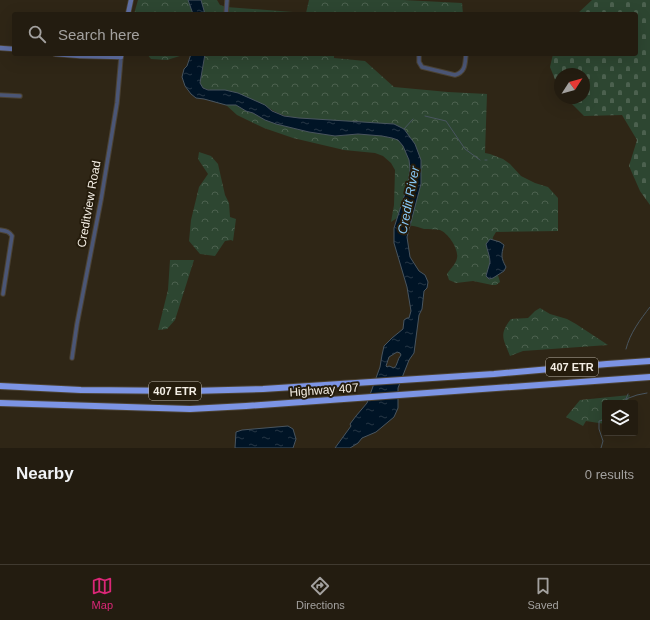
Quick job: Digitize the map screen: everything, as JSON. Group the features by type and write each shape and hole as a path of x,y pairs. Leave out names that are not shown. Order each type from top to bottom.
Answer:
{"highway":[{"name":"Highway 407","path":"0,386 81,390 191,391 263,389 494,374 650,361"},
{"name":"Highway 407","path":"0,403 190,409 344,400 650,377"}],"street":[{"path":"128,12 131,0"},
{"path":"226,12 227,0"},
{"path":"0,48 12,49"},
{"name":"Creditview Road","path":"72,358 117,103 121,56"},
{"path":"419,56 419,62 422,67 455,75 461,73 464,68 466,56"},
{"path":"0,95 20,96"},
{"path":"0,230 7,231 12,236 3,294"}],"green space":[{"path":"138,0 188,0 192,12 135,12"},
{"path":"201,0 217,0 220,5 226,7 293,12 204,12"},
{"path":"309,0 403,0 462,3 463,12 306,12"},
{"path":"592,0 650,0 650,205 640,191 629,166 637,140 622,115 584,116 572,104 590,104 590,68 554,68 554,77 550,67 553,56 638,56 638,12 579,12"},
{"path":"149,56 180,56 167,60 151,59"},
{"path":"205,56 334,56 334,58 365,61 394,87 487,94 485,153 503,159 521,176 535,183 548,187 558,198 558,231 496,232 493,237 492,244 500,282 496,285 473,281 456,283 449,280 447,274 457,258 457,254 455,246 446,234 440,230 409,226 421,184 421,160 404,129 289,116 277,113 265,105 203,88 200,83"},
{"path":"226,105 236,105 265,120 309,132 335,136 358,134 382,136 398,140 403,146 409,160 410,169 408,184 397,218 391,222 394,205 395,170 391,163 383,156 375,153 344,150 293,138 264,128 237,115"},
{"path":"199,152 211,156 218,164 225,195 229,203 230,217 236,219 233,241 225,241 215,256 200,254 189,241 191,220 199,187 208,174 198,159"},
{"path":"170,260 194,260 175,320 167,329 158,330 168,290"},
{"path":"540,308 550,314 567,319 608,345 523,351 510,356 503,338 507,325 511,319 528,318"},
{"path":"630,395 628,400 602,400 602,424 586,421 583,426 566,417 580,400"}],"water":[{"path":"188,0 201,0 204,12 192,12"},
{"name":"Credit River","path":"190,56 205,56 200,83 203,88 208,90 225,90 238,93 265,105 272,111 284,116 394,124 404,129 415,144 421,160 421,184 407,237 410,257 419,271 425,275 428,282 427,288 424,291 422,309 419,315 414,353 409,360 398,388 398,408 394,417 376,432 362,438 358,443 350,448 335,448 351,426 350,424 367,403 380,367 384,346 403,329 404,320 409,318 411,311 407,287 394,243 394,228 408,184 410,169 409,160 403,146 398,140 382,136 358,134 335,136 309,132 265,120 236,105 226,105 196,98 185,86 182,77 184,69 187,66","holes":["397,352 401,355 394,368 386,366 389,357"]},
{"path":"490,239 504,245 502,256 506,267 504,271 489,279 486,276 490,258 486,244"},
{"path":"288,426 293,429 296,439 293,448 235,448 236,432 242,430"}],"waterway":[{"path":"425,116 446,121 465,149 480,160"},
{"path":"404,129 413,119"},
{"path":"626,349 633,332 650,307"},
{"path":"626,399 647,393"},
{"path":"625,400 628,394"},
{"path":"601,448 603,441 599,429 599,421 602,420"}]}
